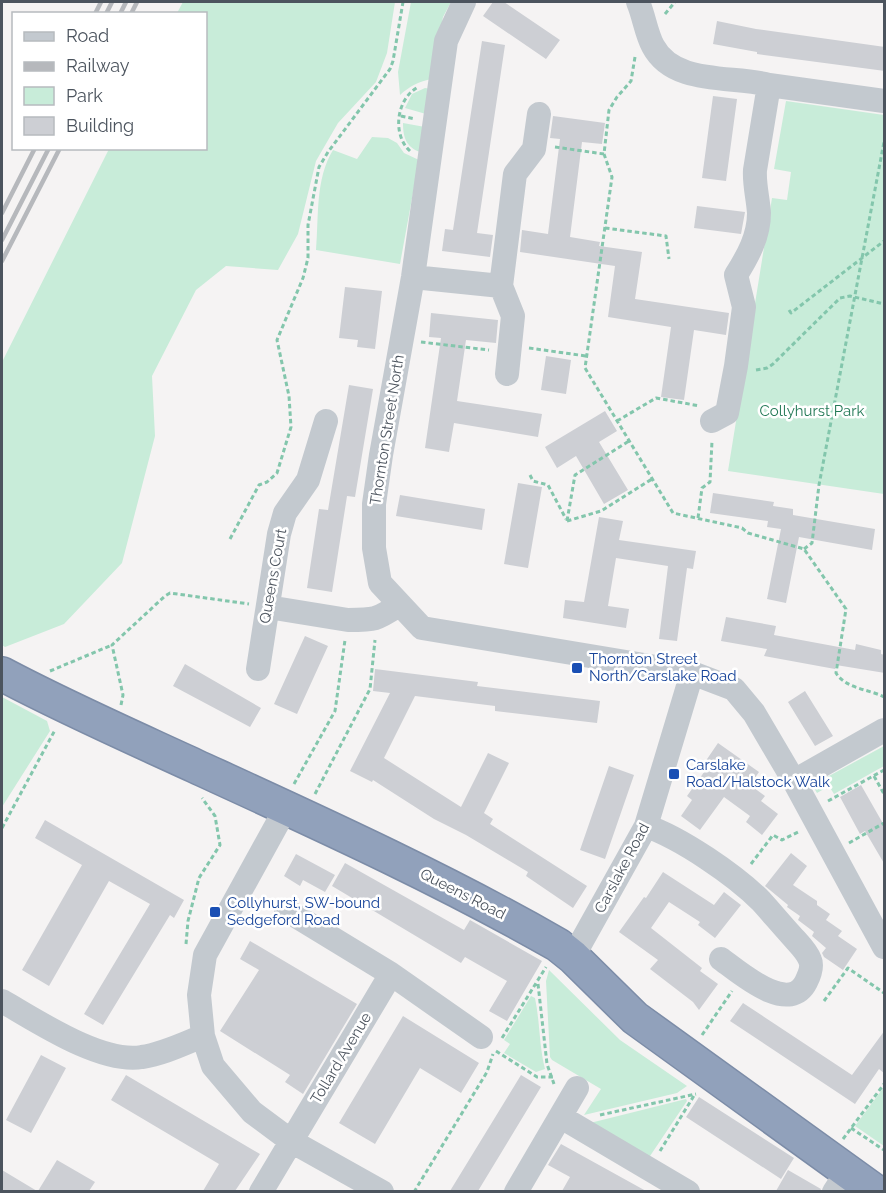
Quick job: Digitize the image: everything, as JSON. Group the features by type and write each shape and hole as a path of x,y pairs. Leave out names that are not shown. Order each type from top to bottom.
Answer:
{"highway":[{"name":"Queens Road","path":"13,680 67,708 197,766 489,907 566,951 635,1018 840,1170 876,1191"}],"street":[{"name":"Thornton Street North","path":"464,2 446,41 413,277 374,504 374,548 380,583 422,628 692,673 734,689 754,713 794,781 885,947"},
{"path":"638,2 653,46 664,61 680,70 698,75 885,101"},
{"path":"712,421 727,413 736,366 744,307 736,275 752,248 759,214 754,180 769,85"},
{"path":"509,357 513,316 501,286 515,174 534,149 539,114"},
{"path":"413,277 501,286"},
{"name":"Queens Court","path":"258,669 279,534 285,513 308,480 326,422"},
{"path":"268,607 348,620 377,620 399,605"},
{"name":"Carslake Road","path":"566,951 646,826 692,673"},
{"path":"794,781 885,730"},
{"path":"290,810 205,955 199,995 203,1036 213,1066 252,1112 291,1142 382,1191"},
{"path":"646,826 663,832 714,863 759,899 804,950 811,961 810,974 804,986 795,992 780,996 766,990 721,959"},
{"path":"286,910 491,1039"},
{"name":"Tollard Avenue","path":"261,1191 391,974"},
{"path":"2,1001 87,1047 109,1055 140,1058 172,1049 203,1036"},
{"path":"516,1191 561,1117 566,1088"},
{"path":"561,1117 688,1191"}],"path":[{"path":"230,539 259,485 267,482 277,473 291,427 289,396 277,340 303,278 308,258 308,225 319,167 390,69 403,2"},
{"path":"649,34 639,43 631,81 609,110 604,154 612,177 585,368 673,513 742,528 748,533 804,549 846,609 837,673 839,678 852,686 875,692 885,698"},
{"path":"429,159 416,155 402,143 399,135 400,116 406,96 430,83 440,84"},
{"path":"804,549 812,543 819,485 885,142"},
{"path":"535,144 604,154"},
{"path":"605,228 666,236 669,259"},
{"path":"789,310 791,313 885,241"},
{"path":"736,366 754,369 767,368 834,302 845,297 885,304"},
{"path":"402,340 509,357 586,356"},
{"path":"617,421 656,398 699,404 712,421 710,482 702,488 698,518"},
{"path":"567,520 575,475 629,441"},
{"path":"530,475 533,481 548,484 567,520"},
{"path":"567,520 601,511 652,479"},
{"path":"13,680 45,673 112,645 149,609 170,593 268,607"},
{"path":"290,810 335,711 348,620"},
{"path":"290,810 370,689 377,620"},
{"path":"112,645 123,695"},
{"path":"2,828 67,708"},
{"path":"185,953 188,921 199,878 220,846 215,816 193,784 197,766"},
{"path":"819,806 885,770"},
{"path":"874,776 885,794"},
{"path":"842,847 885,823"},
{"path":"737,882 773,835 782,840 805,828"},
{"path":"491,1039 537,982 566,951"},
{"path":"824,1001 848,968 885,993"},
{"path":"700,1039 743,975"},
{"path":"537,982 547,1064 553,1077 566,1088"},
{"path":"414,1191 487,1072 494,1050 537,1077 553,1077"},
{"path":"840,1170 852,1128 885,1084"},
{"path":"595,1116 695,1094 649,1168"},
{"path":"852,1128 885,1150"}],"green space":[{"path":"183,2 395,2 387,53 376,82 338,123 316,161 298,234 278,270 226,266 196,290 152,376 155,436 122,563 64,624 5,647 2,645 2,362 108,150 207,150 207,12 178,12"},
{"path":"411,2 451,2 443,17 431,79 414,85 400,95 398,72"},
{"path":"425,88 431,89 426,114 405,108 412,94"},
{"name":"Collyhurst Park","path":"786,101 884,115 884,494 728,471 772,198 787,200 791,172 774,169"},
{"path":"403,123 425,127 420,152 406,141"},
{"path":"372,137 388,138 397,143 404,153 419,160 400,264 316,250 319,198 327,161 333,150 357,159"},
{"path":"2,697 47,721 50,731 2,807"},
{"path":"884,746 884,766 834,794 829,786 817,793 814,788 816,783"},
{"path":"549,970 620,1040 687,1086 677,1093 584,1115 601,1089 550,1057 546,981"},
{"path":"531,996 535,998 545,1069 536,1072 504,1053 510,1044 504,1040"},
{"path":"884,1087 884,1146 855,1126"},
{"path":"686,1099 687,1101 648,1159 586,1124"}],"building":[{"path":"493,2 504,2 560,40 546,59 483,16"},
{"path":"717,21 756,29 885,47 885,71 757,54 757,52 713,44"},
{"path":"482,41 505,45 477,233 493,235 490,257 442,251 445,229 453,230"},
{"path":"713,96 737,99 726,181 702,178"},
{"path":"553,116 605,123 602,144 582,142 570,237 600,242 599,246 642,252 635,299 729,313 726,335 694,330 684,400 661,397 671,327 608,317 615,266 520,252 522,230 548,234 560,139 550,138"},
{"path":"697,206 745,212 741,234 694,228"},
{"path":"345,287 382,291 375,349 357,347 358,340 339,338"},
{"path":"431,313 498,320 496,343 466,340 457,401 542,414 538,437 454,423 449,452 425,448 441,338 429,337"},
{"path":"546,356 571,360 566,394 541,390"},
{"path":"349,385 373,389 355,497 347,496 332,592 307,588 319,509 328,510"},
{"path":"605,411 617,431 599,442 628,490 604,504 576,456 557,468 545,447"},
{"path":"518,483 542,487 528,568 504,564"},
{"path":"713,493 774,502 773,506 793,509 793,515 875,529 872,550 799,537 786,603 767,599 781,529 767,527 768,521 710,513"},
{"path":"400,495 485,509 482,530 396,516"},
{"path":"599,517 623,521 619,540 696,551 693,569 687,568 677,641 659,639 668,566 616,558 608,606 629,609 626,628 563,618 565,600 584,602"},
{"path":"726,617 776,626 774,635 855,650 856,644 881,650 881,654 885,655 885,673 836,665 835,669 764,656 767,649 721,641"},
{"path":"305,636 328,646 297,714 274,704"},
{"path":"185,664 261,708 250,727 173,686"},
{"path":"375,669 478,682 477,686 600,701 597,723 495,711 495,706 415,696 384,758 461,807 488,753 509,763 484,813 493,819 490,824 587,886 573,908 526,876 528,872 434,819 373,780 372,782 350,771 390,693 373,691"},
{"path":"805,691 833,736 815,746 788,702"},
{"path":"718,743 759,772 750,785 765,796 761,801 778,814 762,835 746,822 750,816 724,797 700,830 681,816 692,800 687,796 707,768 703,765"},
{"path":"609,766 634,775 605,859 580,850"},
{"path":"861,785 885,827 885,865 865,831 860,834 840,797"},
{"path":"45,820 184,900 174,918 170,915 103,1025 84,1014 150,904 109,881 49,986 22,970 82,865 35,838"},
{"path":"791,853 807,866 793,885 817,901 817,905 830,914 826,920 842,931 838,936 857,949 843,970 824,957 822,953 826,948 812,936 814,932 798,920 800,916 765,886"},
{"path":"296,854 335,875 325,892 303,880 300,886 284,876"},
{"path":"345,863 464,930 470,920 542,961 507,1021 489,1011 507,981 465,957 461,963 332,886"},
{"path":"663,872 714,905 724,892 741,905 715,938 698,925 700,922 669,902 651,928 702,968 700,971 718,984 699,1010 693,1002 650,969 658,960 619,932"},
{"path":"250,941 357,1004 303,1094 285,1082 290,1075 220,1031 259,970 240,959"},
{"path":"743,1003 852,1075 885,1030 885,1074 879,1069 855,1104 730,1021"},
{"path":"403,1016 479,1063 461,1093 420,1068 375,1144 339,1123"},
{"path":"41,1055 66,1068 31,1133 6,1120"},
{"path":"126,1075 260,1154 235,1191 203,1191 219,1164 111,1100"},
{"path":"521,1075 541,1087 478,1191 450,1191"},
{"path":"699,1097 794,1158 781,1179 686,1117"},
{"path":"561,1144 646,1191 562,1191 570,1177 548,1165"},
{"path":"57,1160 95,1182 89,1191 38,1191"},
{"path":"2,1170 37,1191 2,1191"},
{"path":"788,1170 821,1189 820,1191 776,1191"}],"railway":[{"path":"96,12 101,2"},
{"path":"107,12 112,2"},
{"path":"121,12 126,2"},
{"path":"132,12 137,2"},
{"path":"2,213 34,150"},
{"path":"2,240 48,150"},
{"path":"2,261 59,150"}],"place":[{"name":"Thornton Street North/Carslake Road","path":"577,668"},
{"name":"Carslake Road/Halstock Walk","path":"674,774"},
{"name":"Collyhurst, SW-bound Sedgeford Road","path":"215,912"}]}
